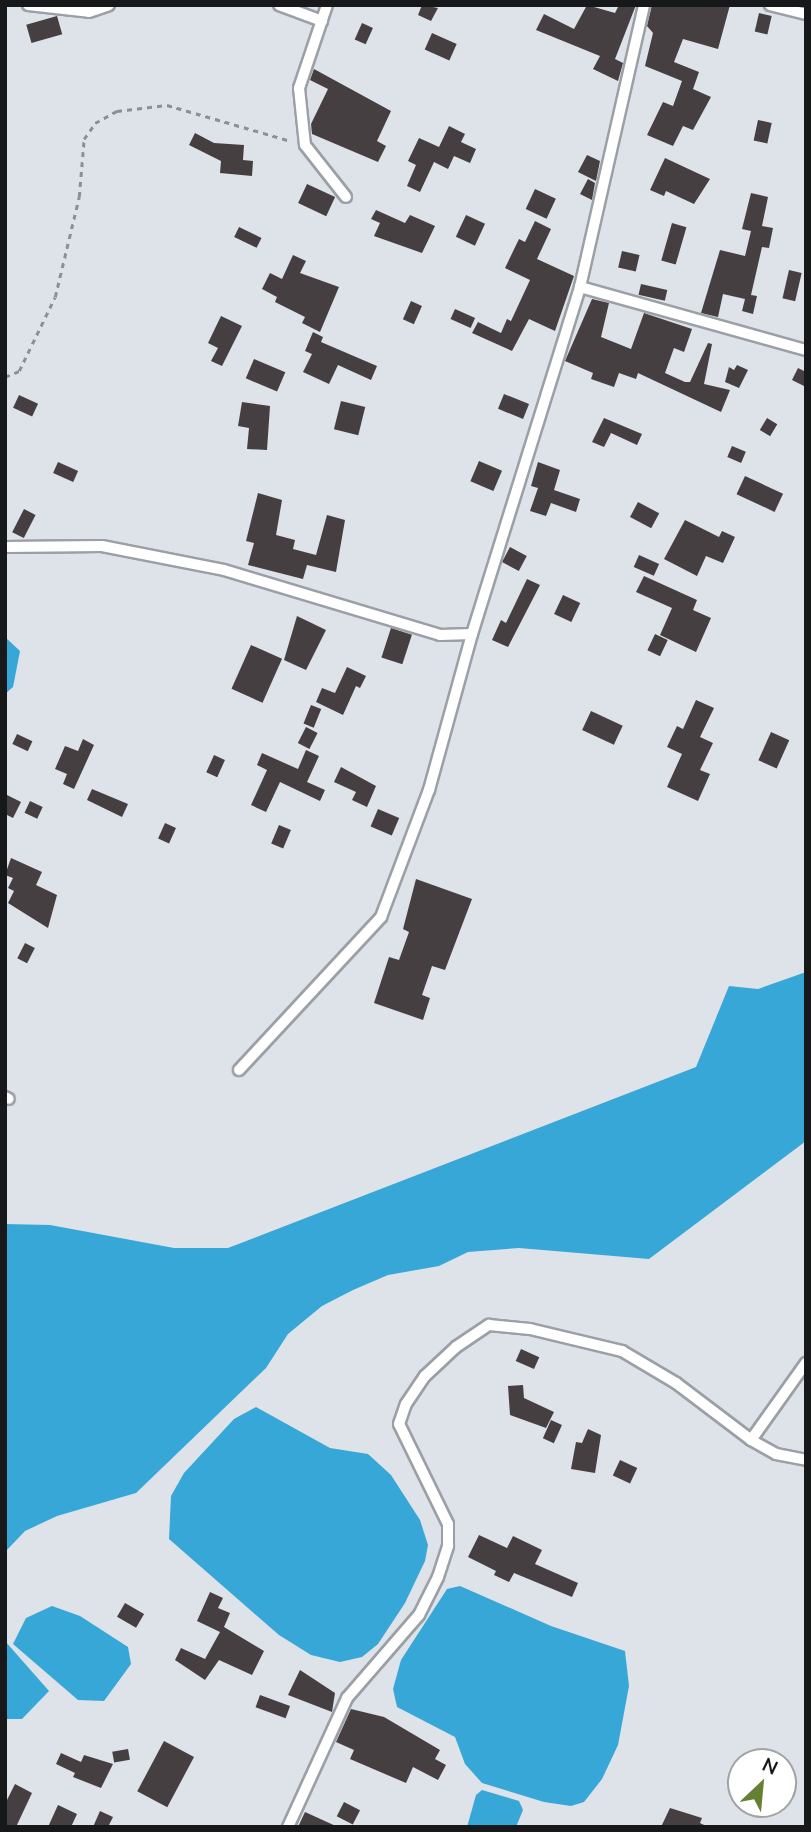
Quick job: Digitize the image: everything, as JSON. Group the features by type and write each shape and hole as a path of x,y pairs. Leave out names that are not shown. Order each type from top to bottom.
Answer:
{"street":[{"path":"28,5 89,12 109,5"},
{"path":"279,5 322,21"},
{"path":"327,5 299,88 305,145 346,197"},
{"path":"239,1070 381,917 429,790 472,634 580,287 644,5"},
{"path":"770,5 806,14"},
{"path":"580,287 806,350"},
{"path":"5,547 102,546 224,570 440,635 472,634"},
{"path":"288,1827 347,1698 419,1615 438,1577 448,1546 448,1524 399,1424 406,1404 425,1376 456,1347 489,1325 530,1329 622,1351 676,1383 751,1440 776,1454 806,1460"},
{"path":"751,1440 806,1363"}],"path":[{"path":"5,377 19,372 55,297 79,197 84,139 95,122 117,111 167,105 305,145"}],"water":[{"path":"5,637 20,651 13,687 5,694"},
{"path":"806,972 806,1141 649,1259 519,1248 468,1252 439,1266 388,1275 353,1290 322,1306 288,1334 266,1368 136,1493 57,1516 25,1531 5,1552 5,1224 50,1225 174,1248 228,1248 696,1067 729,986 758,989"},
{"path":"256,1407 330,1448 368,1454 391,1475 420,1520 428,1545 425,1561 405,1603 378,1644 362,1657 340,1662 311,1655 279,1635 169,1539 171,1496 184,1473 234,1419"},
{"path":"460,1586 551,1626 625,1651 629,1686 618,1745 602,1779 584,1802 571,1806 544,1802 482,1783 465,1764 455,1737 397,1707 393,1689 401,1660 447,1589"},
{"path":"52,1606 80,1616 128,1647 131,1664 104,1701 78,1700 13,1644 26,1618"},
{"path":"5,1641 49,1691 22,1719 5,1719"},
{"path":"482,1790 519,1801 523,1810 516,1827 467,1827 476,1795"}],"building":[{"path":"422,5 438,8 431,21 418,15"},
{"path":"587,5 615,13 619,5 636,5 615,59 623,63 618,81 593,69 600,56 536,30 544,14 574,29"},
{"path":"652,5 730,5 718,49 683,39 674,62 699,72 693,89 711,97 693,130 683,126 673,146 647,135 663,102 673,106 682,81 645,66 653,33 647,26"},
{"path":"759,13 772,16 767,34 755,32"},
{"path":"57,16 62,34 31,43 26,25"},
{"path":"362,23 373,28 366,44 355,39"},
{"path":"432,33 457,44 449,60 425,49"},
{"path":"314,69 391,111 377,141 386,146 378,162 312,134 311,124 328,89 310,80"},
{"path":"758,120 772,123 767,143 754,141"},
{"path":"449,126 465,134 461,142 476,149 470,163 454,156 448,169 434,162 420,192 407,186 416,165 408,161 419,138 439,147"},
{"path":"195,133 214,143 244,145 243,160 253,161 252,176 220,173 221,161 189,145"},
{"path":"587,155 600,161 596,181 578,172"},
{"path":"665,158 710,179 694,204 666,191 664,196 650,190"},
{"path":"588,179 595,183 592,200 580,194"},
{"path":"307,184 335,197 326,216 298,203"},
{"path":"535,189 556,199 547,219 526,209"},
{"path":"751,193 768,197 762,226 773,228 769,248 762,247 751,295 757,296 753,314 742,311 745,299 723,294 718,317 701,313 720,250 745,256 751,231 742,229"},
{"path":"376,210 405,223 410,215 435,226 422,253 374,236 380,223 371,219"},
{"path":"466,215 485,224 475,246 456,237"},
{"path":"535,221 551,229 537,259 574,276 555,331 529,319 512,351 472,333 478,322 501,333 507,319 511,321 530,280 505,268 519,239 525,242"},
{"path":"672,223 686,227 676,265 661,260"},
{"path":"239,227 261,238 257,248 234,237"},
{"path":"622,251 640,255 636,272 618,268"},
{"path":"293,255 306,261 300,273 339,287 320,332 302,323 305,317 275,302 277,297 262,289 270,273 282,279"},
{"path":"789,270 802,273 795,301 782,298"},
{"path":"641,284 667,290 665,301 639,295"},
{"path":"592,299 609,303 601,337 631,349 644,313 692,329 684,352 674,348 665,373 685,382 690,382 708,343 712,344 704,384 730,390 721,412 638,373 636,379 619,373 614,387 591,379 593,373 565,361"},
{"path":"411,301 422,306 414,324 403,319"},
{"path":"455,309 475,318 471,328 451,319"},
{"path":"221,316 242,326 222,366 211,361 218,348 208,343"},
{"path":"313,332 323,337 321,342 377,366 371,380 338,365 329,384 303,372 312,354 305,351"},
{"path":"254,359 285,372 277,392 246,378"},
{"path":"737,365 748,370 739,388 725,382 729,367 734,370"},
{"path":"798,368 806,372 806,387 792,380"},
{"path":"504,394 529,404 523,419 498,409"},
{"path":"19,395 38,404 32,417 13,408"},
{"path":"341,401 365,407 358,435 334,429"},
{"path":"242,402 270,406 267,450 247,449 249,428 238,426"},
{"path":"604,418 642,434 637,445 611,433 604,447 592,442"},
{"path":"767,418 777,424 770,436 760,430"},
{"path":"732,446 746,452 741,463 727,457"},
{"path":"479,461 502,471 493,491 470,481"},
{"path":"58,462 78,471 73,482 53,473"},
{"path":"538,462 560,470 554,490 580,499 576,512 551,503 546,516 530,511 538,488 531,486"},
{"path":"745,476 783,494 775,512 737,494"},
{"path":"258,493 282,500 276,535 295,540 293,549 316,555 327,515 345,520 336,572 307,565 303,579 248,565 254,543 246,541"},
{"path":"638,502 659,513 651,528 630,517"},
{"path":"24,509 36,515 24,538 12,532"},
{"path":"685,520 719,537 722,531 735,537 723,563 706,556 697,576 664,559"},
{"path":"510,547 527,556 519,571 502,562"},
{"path":"639,555 659,564 654,576 634,567"},
{"path":"644,576 697,600 693,610 711,618 696,652 660,635 672,608 636,592"},
{"path":"527,579 540,585 508,647 492,640 501,620 506,623"},
{"path":"563,595 580,603 571,622 554,614"},
{"path":"297,616 326,630 306,670 284,660"},
{"path":"391,628 412,635 402,664 381,657"},
{"path":"655,634 668,640 660,656 647,650"},
{"path":"251,645 282,659 263,703 231,689"},
{"path":"347,667 366,676 360,688 356,686 343,715 316,702 322,688 335,693"},
{"path":"696,700 714,708 700,737 713,743 700,770 710,774 698,801 667,787 682,754 667,747 677,726 683,729"},
{"path":"311,705 321,709 314,728 304,724"},
{"path":"591,711 623,726 614,745 582,730"},
{"path":"306,727 318,733 309,749 298,743"},
{"path":"771,732 789,740 777,768 758,760"},
{"path":"17,734 32,741 28,751 12,744"},
{"path":"83,739 94,745 74,789 63,784 67,774 55,769 65,746 78,751"},
{"path":"306,750 319,756 307,782 325,790 320,801 280,782 266,812 251,805 267,770 257,765 262,753 298,769"},
{"path":"214,755 225,760 217,777 206,772"},
{"path":"341,767 376,786 367,807 352,800 356,792 334,782"},
{"path":"92,789 128,804 122,817 87,800"},
{"path":"5,794 21,802 13,818 5,814"},
{"path":"30,801 43,807 37,819 25,813"},
{"path":"378,809 399,818 392,835 371,826"},
{"path":"165,823 176,828 169,843 158,839"},
{"path":"279,825 291,830 283,848 271,843"},
{"path":"11,858 42,872 36,885 57,895 48,928 8,903 14,891 8,888 13,878 5,875"},
{"path":"416,879 472,899 445,970 432,966 422,995 430,998 423,1020 374,1003 389,957 399,960 409,932 403,929"},
{"path":"25,943 35,948 27,963 17,958"},
{"path":"521,1349 539,1357 534,1369 516,1361"},
{"path":"523,1385 524,1398 554,1412 546,1428 510,1415 508,1386"},
{"path":"551,1420 562,1425 554,1443 543,1438"},
{"path":"588,1429 601,1435 595,1473 571,1469 576,1442 582,1443"},
{"path":"620,1460 637,1468 630,1483 613,1475"},
{"path":"479,1535 507,1548 513,1536 542,1550 535,1564 578,1583 572,1597 514,1573 509,1582 494,1575 496,1571 468,1557"},
{"path":"210,1592 223,1598 218,1608 230,1613 224,1627 264,1651 252,1675 219,1660 205,1680 175,1660 181,1648 205,1659 220,1632 197,1621"},
{"path":"125,1603 144,1614 136,1628 117,1617"},
{"path":"300,1670 335,1693 332,1712 288,1695"},
{"path":"260,1695 290,1706 286,1718 256,1707"},
{"path":"351,1709 384,1717 440,1750 435,1759 446,1765 438,1780 413,1767 406,1783 350,1759 354,1750 336,1742"},
{"path":"164,1741 194,1757 167,1807 137,1791"},
{"path":"128,1749 130,1760 114,1763 112,1752"},
{"path":"61,1753 81,1762 84,1755 113,1764 101,1788 73,1777 75,1773 56,1764"},
{"path":"15,1784 32,1793 16,1827 5,1827 5,1804"},
{"path":"344,1802 360,1810 353,1824 337,1816"},
{"path":"58,1805 77,1814 71,1827 48,1827"},
{"path":"670,1808 702,1818 700,1823 708,1827 661,1827"},
{"path":"100,1811 113,1817 108,1827 93,1827"},
{"path":"305,1812 338,1827 298,1827"}]}
